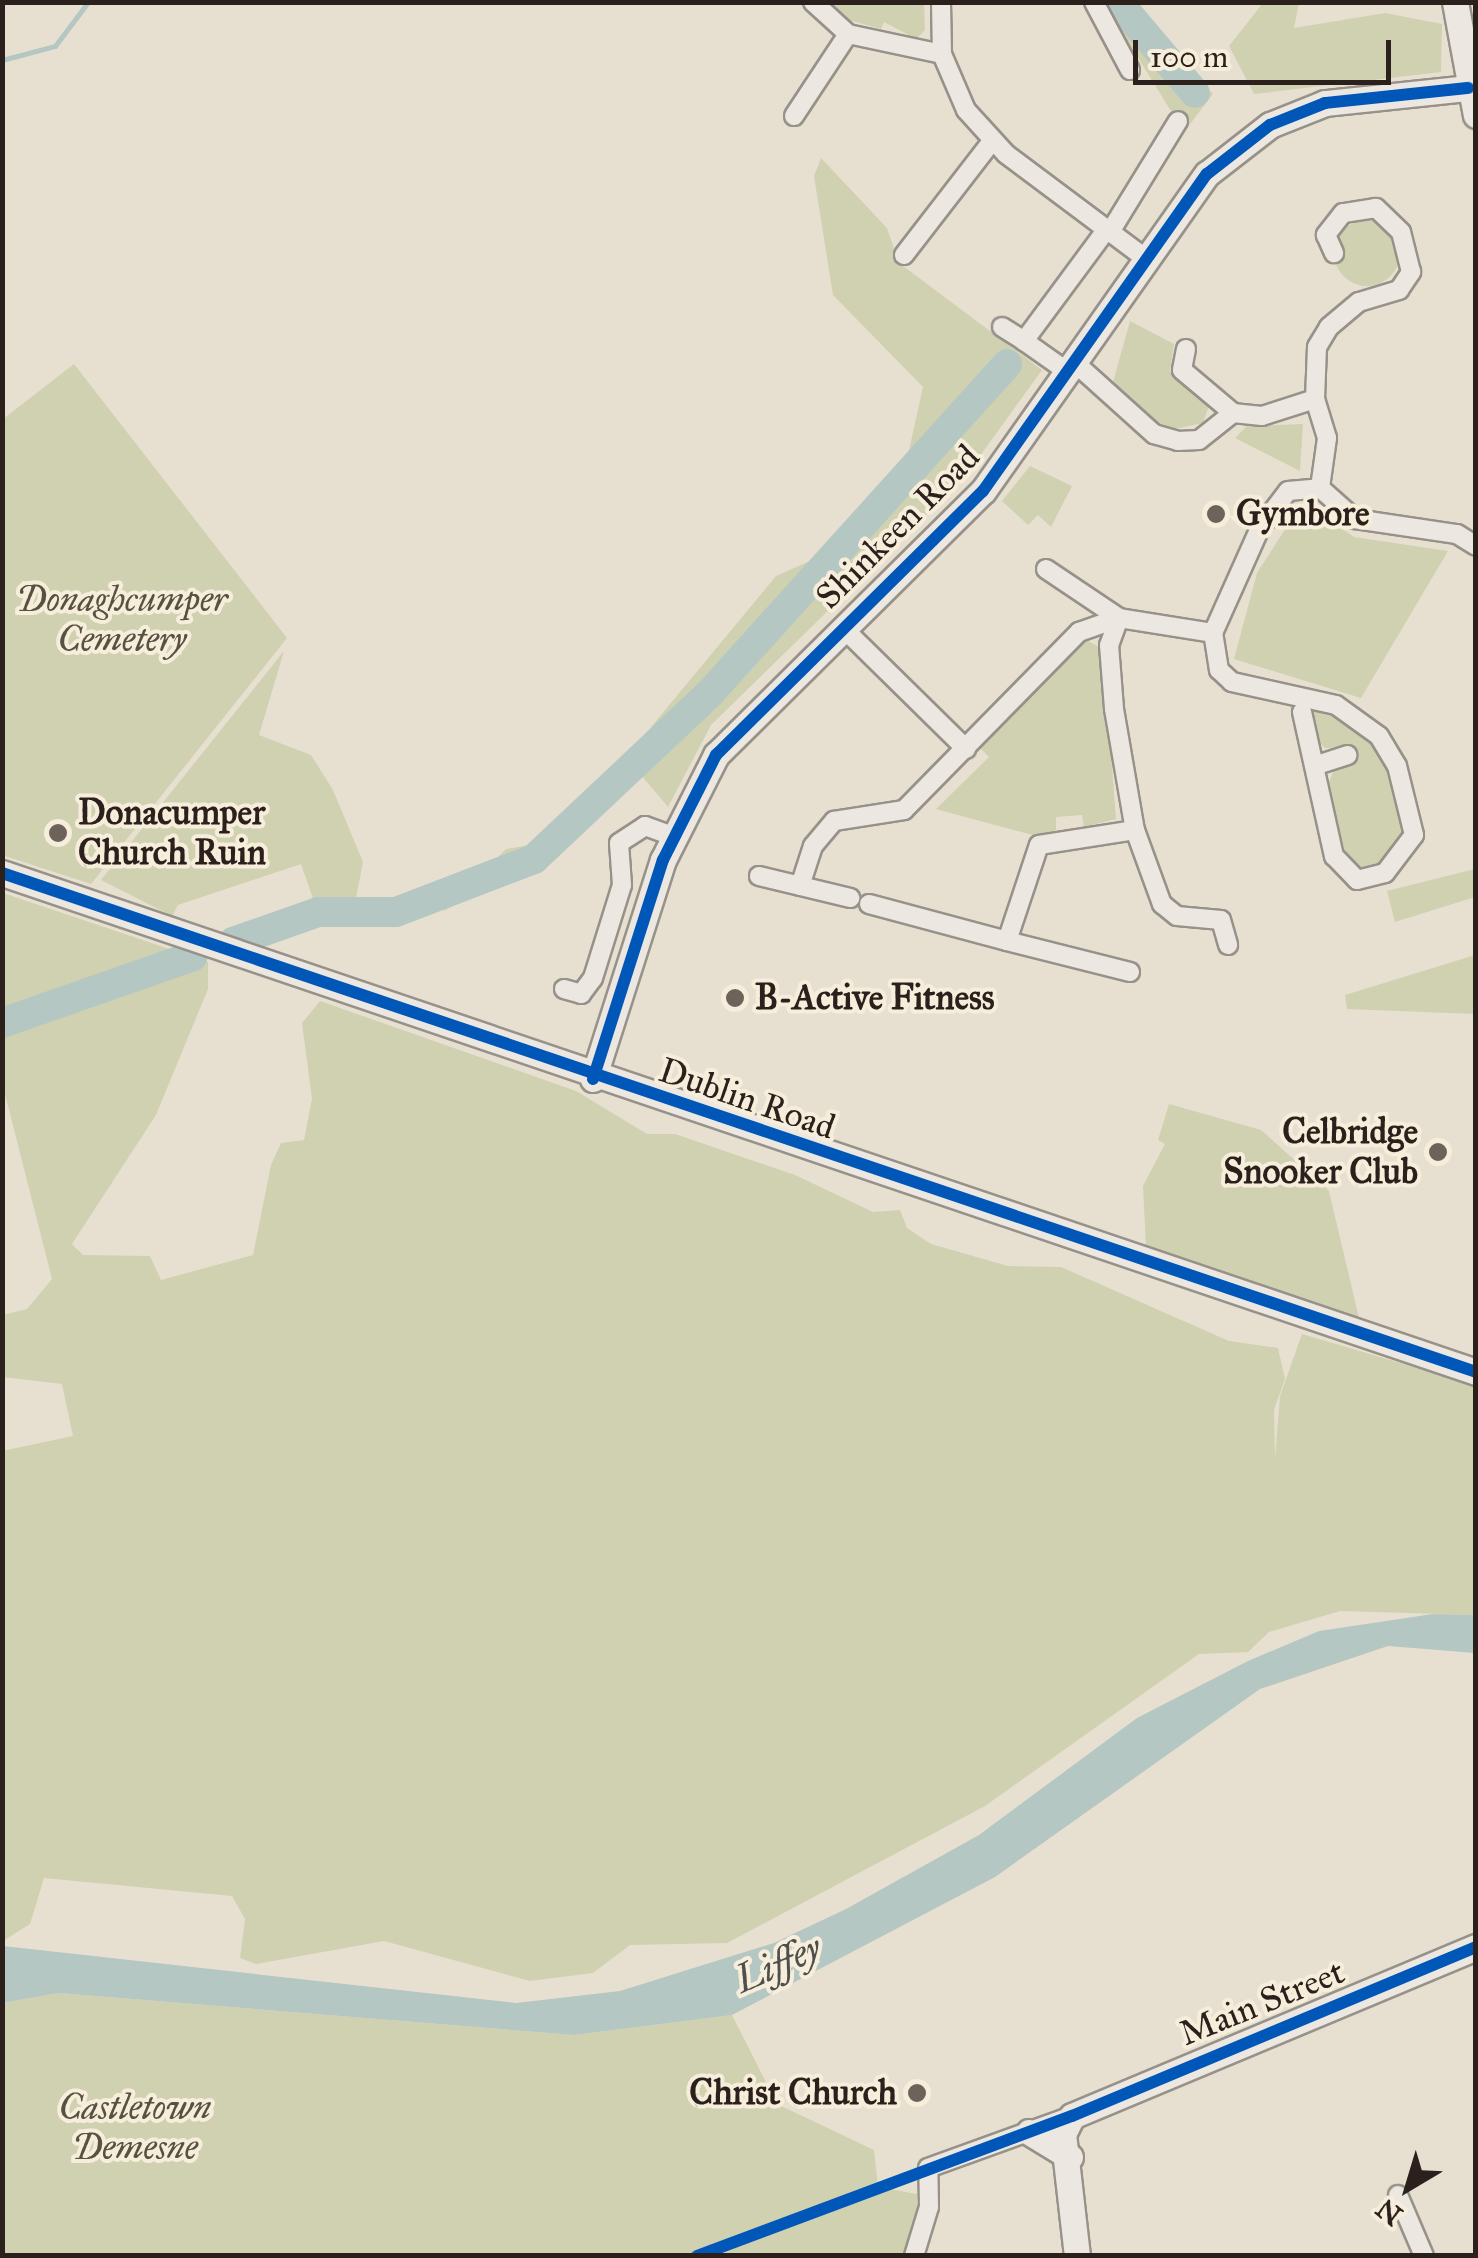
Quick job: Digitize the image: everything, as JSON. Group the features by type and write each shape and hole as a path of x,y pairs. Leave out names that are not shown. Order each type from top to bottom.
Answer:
{"main road":[{"path":"1455,2 1476,115"},
{"name":"Shinkeen Road","path":"593,1079 673,836 739,725 983,491 1208,174 1270,125 1325,103 1468,88"},
{"name":"Dublin Road","path":"2,873 593,1079 1476,1372"},
{"name":"Main Street","path":"1072,2116 1476,1947"},
{"path":"1072,2116 1063,2134 1071,2158 1077,2256"},
{"path":"1028,2132 1071,2158"}],"street":[{"path":"813,2 848,34 942,54"},
{"path":"941,2 942,54 966,110 993,140 1145,258"},
{"path":"1094,2 1130,70"},
{"path":"794,116 848,34"},
{"path":"1024,341 1108,231 1178,121"},
{"path":"904,255 993,140"},
{"path":"1320,488 1327,438 1315,399 1317,347 1329,327 1359,302 1399,290 1411,272 1401,232 1376,208 1344,214 1326,235"},
{"path":"1307,230 1326,235"},
{"path":"1326,235 1334,253"},
{"path":"1002,327 1071,367 1154,434 1178,442 1199,440 1233,414"},
{"path":"1186,349 1182,370 1233,414 1262,416 1315,399"},
{"path":"1320,488 1356,519 1457,534 1476,546"},
{"path":"1302,712 1343,872 1357,880 1404,860 1414,835 1410,804 1379,736 1336,706 1232,682 1219,670 1213,633 1282,498 1320,488"},
{"path":"1046,568 1119,618 1213,633"},
{"path":"800,886 813,846 834,822 904,810 1079,632 1119,618"},
{"path":"1119,618 1110,646 1114,708 1135,830 1162,904 1177,916 1220,920 1228,945"},
{"path":"842,627 966,749"},
{"path":"1317,765 1347,755"},
{"path":"564,989 581,994 593,978 622,885 619,843 645,826 673,836"},
{"path":"1007,940 1039,844 1135,830"},
{"path":"760,876 850,898"},
{"path":"869,904 1130,972"},
{"path":"914,2256 929,2207 928,2168 1072,2116"},
{"path":"1398,2195 1424,2256"}],"green space":[{"path":"831,3 924,3 925,30 916,39 884,22 881,29 849,20"},
{"path":"1104,3 1124,3 1213,94 1184,132"},
{"path":"1263,3 1299,3 1294,28 1385,13 1442,24 1441,72 1254,94 1229,46"},
{"path":"821,158 887,228 899,263 1042,370 964,478 711,725 668,807 641,775 578,832 442,912 506,849 536,844 613,773 776,576 828,553 902,482 923,387 833,295 814,176"},
{"path":"1367,220 1390,230 1400,253 1390,276 1367,286 1344,276 1334,253 1344,230"},
{"path":"1130,321 1174,344 1170,371 1211,400 1203,423 1175,429 1151,419 1113,382"},
{"name":"Donaghcumper Cemetery","path":"74,364 287,638 91,884 2,855 3,419"},
{"path":"1303,424 1300,471 1235,438 1247,426"},
{"path":"1030,466 1072,486 1051,527 1038,515 1028,525 1002,501"},
{"path":"1313,509 1354,537 1448,551 1361,698 1234,659 1257,573 1289,523"},
{"path":"1086,640 1103,649 1116,819 1084,827 1082,815 1056,817 1056,830 1036,836 936,809 989,757 978,746"},
{"path":"284,651 259,735 311,755 333,790 363,862 353,913 318,913 301,864 178,905 172,916 101,880"},
{"path":"1311,704 1368,736 1391,776 1405,841 1373,872 1349,865 1326,789 1334,770 1351,764 1348,747 1325,748 1315,738"},
{"path":"1475,869 1475,897 1395,922 1387,891"},
{"path":"3,893 208,962 208,989 156,1115 72,1244 83,1255 150,1256 161,1280 253,1255 271,1165 281,1143 304,1140 312,1099 302,1023 320,1001 576,1091 647,1134 675,1134 795,1175 873,1212 900,1210 907,1228 931,1244 1008,1266 1061,1267 1229,1341 1278,1348 1285,1379 1274,1410 1275,1459 1280,1396 1302,1334 1475,1385 1475,1615 1340,1611 1269,1632 1248,1652 1199,1654 985,1806 727,1943 630,1945 593,1973 530,1981 384,1941 256,1964 240,1958 245,1919 232,1896 44,1878 30,1924 3,1941 2,1451 73,1436 62,1384 3,1377 3,1315 27,1309 52,1279 3,1086"},
{"path":"1475,955 1475,1014 1347,1009 1345,995"},
{"path":"1169,1104 1261,1130 1329,1191 1359,1318 1146,1247 1143,1186 1165,1144 1158,1140"},
{"name":"Castletown Demesne","path":"58,1993 574,2035 732,2015 777,2104 874,2150 878,2187 917,2194 918,2215 905,2255 3,2256 3,2003"}],"water":[{"name":"Liffey","path":"1433,1614 1475,1615 1475,1653 1388,1646 1260,1689 995,1877 732,2015 574,2035 58,1993 3,2003 3,1946 516,2003 620,1991 774,1943 846,1909 979,1835 1137,1718 1248,1661 1319,1631"}],"waterway":[{"path":"2,60 55,46 88,2"},
{"path":"1118,2 1195,93"},
{"path":"233,942 318,912 396,912 534,859 710,693 1007,364"},
{"path":"2,1023 193,956"}],"cycle path":[{"path":"593,1079 663,860 716,755 983,491 1207,174 1270,125 1325,103 1468,88"},
{"path":"2,873 1476,1372"},
{"path":"697,2256 1072,2116 1476,1947"}],"place":[{"name":"Gymbore","path":"1216,514"},
{"name":"Donacumper Church Ruin","path":"58,833"},
{"name":"B-Active Fitness","path":"735,998"},
{"name":"Celbridge Snooker Club","path":"1438,1152"},
{"name":"Christ Church","path":"917,2093"}]}
